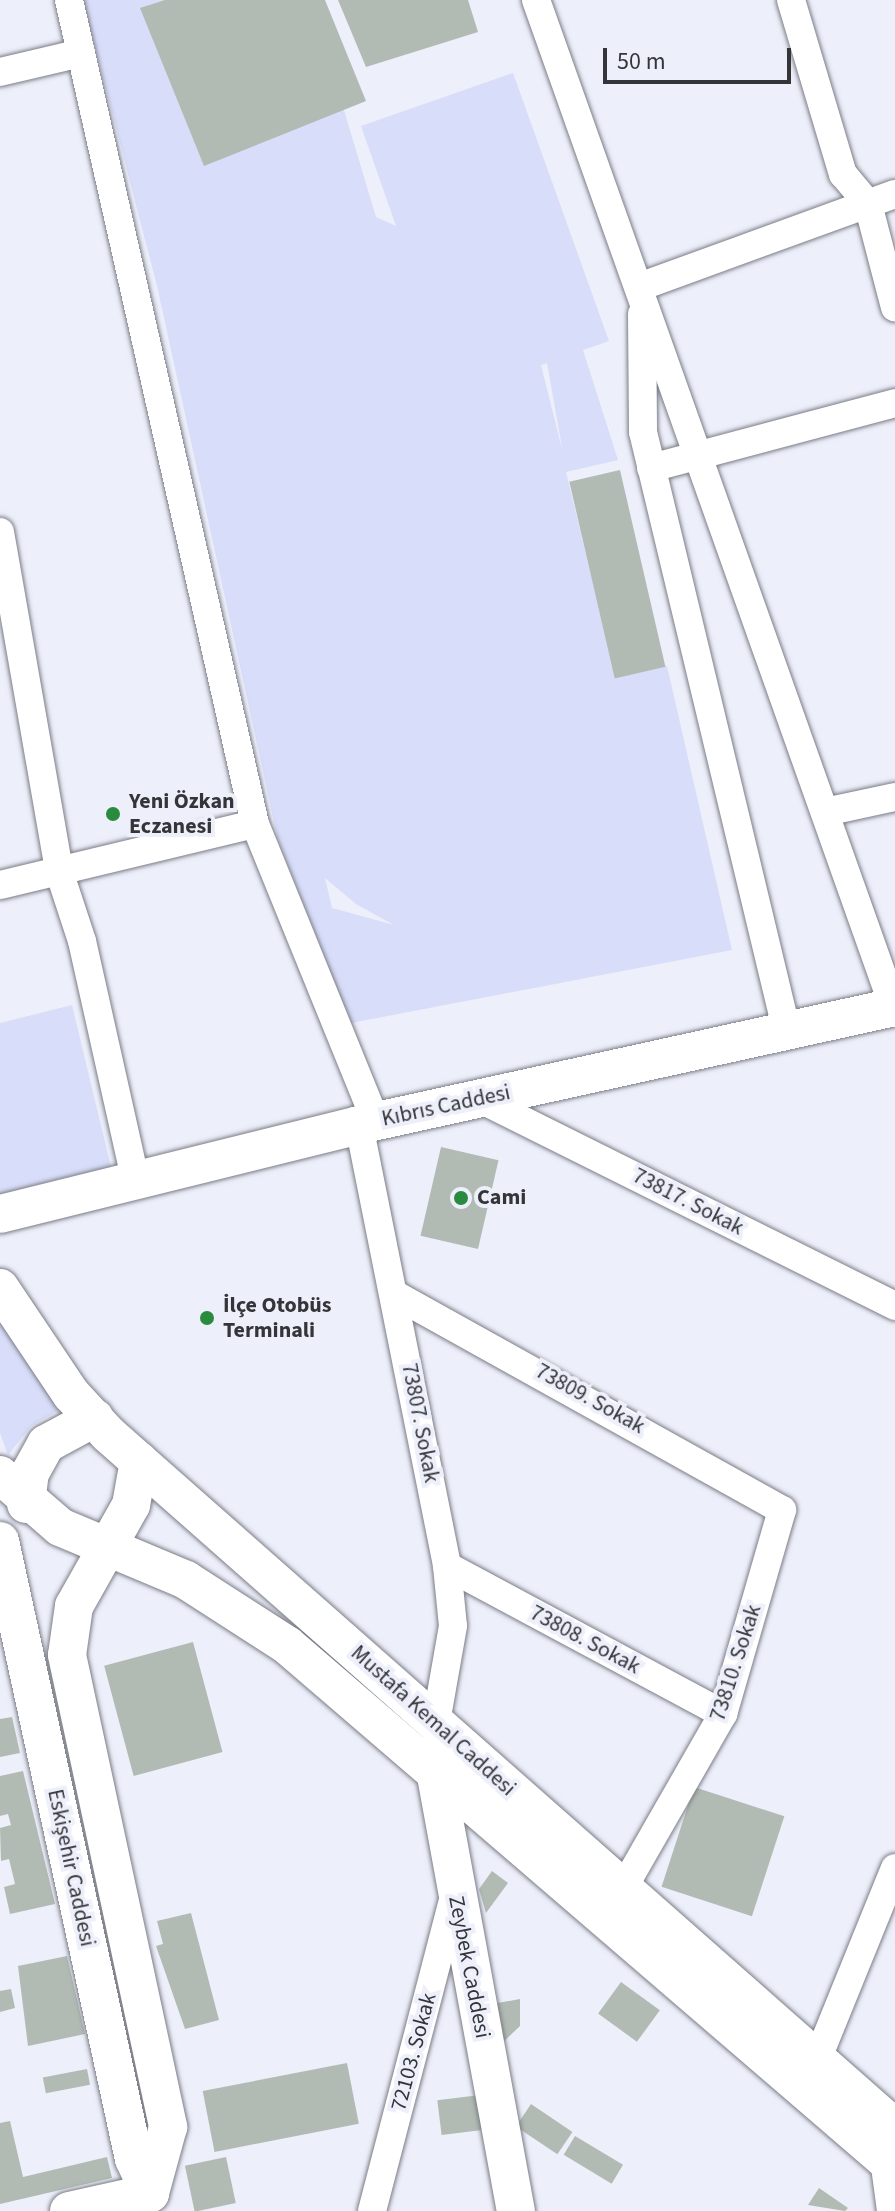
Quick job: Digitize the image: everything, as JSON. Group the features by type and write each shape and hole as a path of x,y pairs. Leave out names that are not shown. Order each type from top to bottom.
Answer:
{"street":[{"name":"73807. Sokak","path":"69,0 255,824 368,1123 394,1294 447,1566 453,1626 436,1722"},
{"path":"536,0 642,286 894,1009"},
{"path":"791,0 843,174 868,204 895,308"},
{"path":"0,72 81,53"},
{"path":"642,286 895,194"},
{"path":"642,286 643,432 786,1028"},
{"path":"651,468 697,451 895,403"},
{"path":"0,532 59,871 82,941 136,1183"},
{"path":"825,812 895,797"},
{"path":"0,885 255,824"},
{"name":"Kıbrıs Caddesi","path":"0,1214 136,1183 368,1123 786,1028 894,1009"},
{"name":"73817. Sokak","path":"480,1099 895,1306"},
{"name":"Mustafa Kemal Caddesi","path":"0,1288 94,1418 817,2060 891,2152"},
{"name":"73809. Sokak","path":"394,1294 782,1510"},
{"path":"26,1504 30,1473 46,1444 94,1418"},
{"path":"103,1545 131,1505 139,1461"},
{"name":"Mustafa Kemal Caddesi","path":"0,1475 26,1504 103,1545 186,1580 245,1615 431,1764 891,2152"},
{"name":"73810. Sokak","path":"622,1890 723,1714 782,1510"},
{"name":"Eskişehir Caddesi","path":"0,1541 134,2159 151,2202"},
{"name":"Eskişehir Caddesi","path":"103,1545 74,1606 67,1655 168,2127 151,2202"},
{"name":"73808. Sokak","path":"447,1566 723,1714"},
{"name":"Zeybek Caddesi","path":"436,1722 431,1764 516,2211"},
{"path":"817,2060 895,1868"},
{"name":"72103. Sokak","path":"372,2211 455,1893"},
{"path":"891,2152 891,2211"},
{"path":"69,2211 151,2202"}],"shaded area":[{"path":"83,0 311,0 376,217 396,226 361,126 513,73 609,341 583,350 618,460 566,472 616,678 667,666 732,950 351,1023 278,840 157,286","holes":["547,363 563,453 541,365","325,878 356,904 394,925 332,908"]},
{"path":"72,1005 111,1167 0,1194 0,1023"},
{"path":"0,1320 61,1409 31,1426 8,1455 0,1433"}],"building":[{"path":"165,0 325,0 366,101 204,166 140,8"},
{"path":"338,0 468,0 478,32 366,67"},
{"path":"620,470 665,667 615,679 569,482"},
{"name":"Cami","path":"441,1147 498,1160 478,1249 421,1236"},
{"path":"193,1642 223,1752 134,1776 104,1666"},
{"path":"12,1717 20,1753 0,1757 0,1719"},
{"path":"23,1771 55,1904 10,1914 4,1887 15,1884 9,1859 1,1861 0,1828 11,1825 8,1814 0,1816 0,1776"},
{"path":"694,1787 784,1816 752,1916 662,1887"},
{"path":"492,1871 508,1883 486,1913 479,1889"},
{"path":"191,1913 219,2020 185,2029 156,1946 163,1944 157,1921"},
{"path":"67,1956 85,2034 28,2046 18,1966"},
{"path":"621,1982 660,2010 637,2042 598,2014"},
{"path":"11,1989 15,2008 0,2012 0,1991"},
{"path":"520,1999 520,2026 500,2045 492,2004"},
{"path":"347,2063 359,2124 215,2152 203,2091"},
{"path":"87,2069 90,2085 46,2093 43,2078"},
{"path":"480,2095 484,2130 442,2135 437,2100"},
{"path":"531,2104 572,2132 557,2154 516,2126"},
{"path":"10,2121 23,2177 107,2157 112,2178 0,2204 0,2123"},
{"path":"575,2136 623,2165 612,2184 564,2155"},
{"path":"226,2157 236,2203 195,2211 185,2166"},
{"path":"819,2188 848,2208 845,2211 808,2205"}],"place":[{"name":"Yeni Özkan Eczanesi","path":"113,814"},
{"name":"Cami","path":"461,1198"},
{"name":"İlçe Otobüs Terminali","path":"207,1318"}]}
